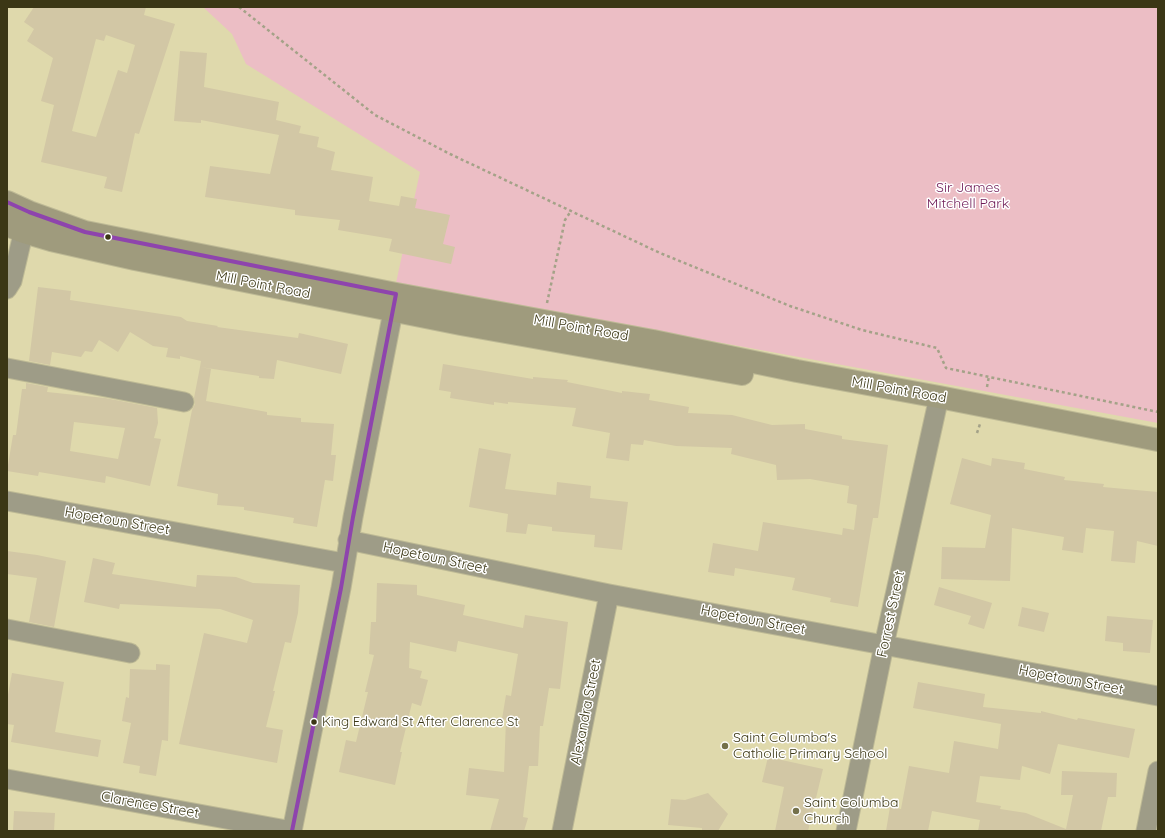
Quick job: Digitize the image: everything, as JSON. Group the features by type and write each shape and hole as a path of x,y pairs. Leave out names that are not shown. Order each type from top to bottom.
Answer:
{"main road":[{"name":"Mill Point Road","path":"13,218 85,232 395,302 653,341 797,371 938,404 1007,425 1158,453"},
{"name":"Mill Point Road","path":"938,404 1158,440"}],"street":[{"path":"7,289 12,281 13,218"},
{"path":"292,831 341,588 348,540 395,302"},
{"path":"7,368 184,402"},
{"name":"Forrest Street","path":"846,831 884,645 938,404"},
{"name":"Hopetoun Street","path":"7,501 344,563"},
{"name":"Hopetoun Street","path":"348,540 609,594 1158,696"},
{"name":"Alexandra Street","path":"562,831 609,594"},
{"path":"7,629 130,653"},
{"path":"1146,831 1155,803 1158,771"},
{"name":"Clarence Street","path":"7,779 292,831"}],"path":[{"path":"239,7 375,115 450,154 660,253 790,306 862,330 937,348 946,368 1158,412"},
{"path":"546,306 565,220 571,211"}],"green space":[{"name":"Sir James Mitchell Park","path":"203,7 1158,7 1158,423 396,283 420,172 246,64 232,34"}],"building":[{"path":"34,7 146,7 144,15 175,24 139,134 135,133 122,192 104,188 107,177 41,162 54,105 41,101 53,58 27,41 34,29 24,22","holes":["106,35 135,45 127,73 118,70 96,137 72,131 96,39 104,41"]},
{"path":"180,51 207,53 204,87 279,102 276,120 301,126 299,133 319,137 317,147 335,152 331,170 373,177 369,201 399,206 401,196 417,199 415,208 450,215 443,244 455,247 451,264 389,251 392,239 338,230 340,220 295,215 295,210 205,197 210,166 270,174 279,135 201,120 201,123 174,121"},
{"path":"38,287 71,291 70,300 181,317 187,321 218,326 217,327 298,338 299,333 348,344 341,374 277,360 274,379 259,378 259,376 200,367 201,361 180,356 180,359 166,357 168,348 153,346 130,332 118,352 99,340 92,352 85,351 81,357 52,352 50,365 29,361"},
{"path":"443,364 533,379 533,377 568,380 567,382 622,393 622,391 650,394 649,400 689,407 688,413 732,415 772,425 805,424 805,429 842,436 842,439 888,445 878,518 873,518 858,607 830,602 831,598 792,590 795,578 735,568 734,576 708,572 713,543 758,551 763,522 842,535 843,528 854,530 857,505 847,503 849,486 810,479 777,480 776,465 731,454 732,448 676,446 644,440 643,445 631,444 629,461 606,458 610,433 572,426 576,408 508,402 508,404 494,402 494,405 450,398 451,392 439,390"},
{"path":"200,367 211,369 206,401 267,412 267,415 301,418 301,422 334,424 331,455 336,455 333,481 325,480 317,527 293,523 294,518 244,510 244,507 217,505 218,494 177,486 192,410 195,404 194,398"},
{"path":"26,383 48,387 47,392 105,398 157,408 158,423 154,438 161,439 150,486 106,476 105,483 39,472 38,476 7,471 13,435 16,435 22,389 26,389","holes":["74,422 125,428 118,459 70,451"]},
{"path":"479,448 511,454 505,489 556,495 557,482 591,486 590,498 628,502 622,550 594,547 595,535 552,531 552,527 528,524 526,534 506,532 508,514 469,507"},
{"path":"962,458 991,466 992,458 1025,463 1024,469 1065,477 1064,480 1104,484 1103,487 1158,492 1158,546 1137,541 1135,563 1111,561 1114,531 1086,528 1083,553 1062,550 1064,537 1012,528 1010,581 941,579 942,547 985,548 991,515 950,504"},
{"path":"7,551 66,561 54,627 29,622 37,578 7,574"},
{"path":"93,558 115,563 112,574 196,587 197,575 236,577 253,583 300,585 298,613 291,643 285,642 266,727 283,730 277,763 179,744 204,633 247,643 253,620 220,609 120,604 119,609 84,602"},
{"path":"377,583 417,585 417,595 465,605 463,615 523,628 525,615 568,622 560,689 549,688 543,726 540,726 538,766 529,766 523,817 528,818 524,831 490,831 499,799 466,795 469,768 504,772 506,720 502,719 506,695 511,696 518,654 458,641 456,652 410,642 409,668 422,671 420,678 428,680 421,706 412,703 400,752 402,752 395,785 339,772 346,740 356,742 368,692 365,692 374,655 369,654 371,622 376,622"},
{"path":"939,587 992,603 984,629 968,624 971,616 934,605"},
{"path":"1022,607 1049,613 1044,632 1018,626"},
{"path":"1107,616 1153,620 1150,653 1123,651 1123,643 1105,641"},
{"path":"156,664 170,665 168,741 162,740 156,776 139,773 140,766 123,763 131,723 122,721 126,697 129,698 130,669 156,670"},
{"path":"12,673 64,682 55,732 101,740 98,757 11,742 14,725 7,724 7,700"},
{"path":"918,682 985,694 983,707 1041,713 1041,711 1077,720 1078,718 1135,729 1129,758 1058,744 1050,774 1022,766 1020,780 980,776 976,802 1001,806 1000,809 1026,813 1066,829 1073,795 1061,795 1062,771 1117,773 1116,797 1108,797 1101,831 978,831 980,820 932,811 928,831 886,831 890,807 901,809 909,766 949,773 954,741 998,749 1001,724 913,708"},
{"name":"Saint Columba Church","path":"768,757 823,769 808,831 775,831 784,787 762,782"},
{"path":"708,793 728,814 718,831 702,831 702,828 668,825 671,799 685,800"},
{"path":"14,811 55,813 54,831 13,830"}],"transit line":[{"path":"7,202 29,212 85,232 396,294 353,517 341,588 292,831"}],"place":[{"name":"King Edward St After Clarence St","path":"314,722"},
{"name":"Saint Columba's Catholic Primary School","path":"725,746"},
{"name":"Saint Columba Church","path":"796,811"}]}
